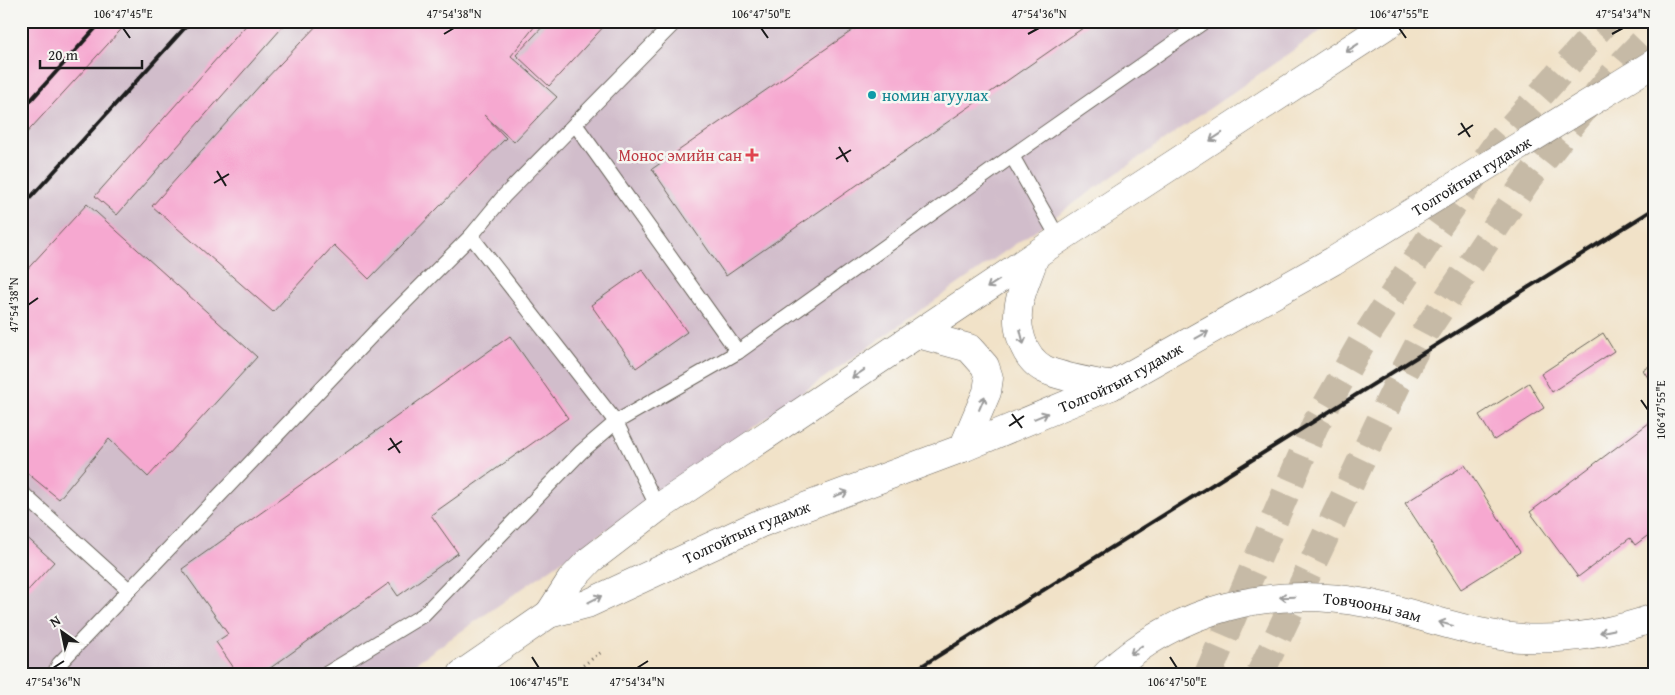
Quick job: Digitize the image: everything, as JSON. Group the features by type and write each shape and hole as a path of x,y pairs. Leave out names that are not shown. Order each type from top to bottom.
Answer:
{"main road":[{"name":"Толгойтын гудамж","path":"549,614 571,580 590,560 658,508 1034,256 1393,21"},
{"name":"Толгойтын гудамж","path":"462,674 549,614 587,604 758,524 963,448 1111,386 1333,261 1654,63"},
{"path":"1034,256 1019,304 1018,319 1022,342 1030,356 1043,368 1111,386"},
{"path":"918,334 970,348 985,366 989,378 987,392 963,448"},
{"name":"Товчооны зам","path":"1107,674 1141,646 1191,618 1246,602 1277,597 1309,596 1367,603 1475,632 1532,638 1564,638 1595,634 1625,628 1654,618"}],"lane":[{"path":"54,674 59,664 129,590 374,333 471,236 504,196 676,21"},
{"path":"326,674 423,615 581,452 616,422 738,352 1205,21"},
{"path":"575,124 738,352"},
{"path":"1012,156 1059,240"},
{"path":"471,236 616,422 658,508"},
{"path":"21,492 129,590"}],"path":[{"path":"571,674 603,651"}],"shaded area":[{"path":"21,21 1335,21 400,674 21,674"}],"building":[{"path":"21,21 129,21 21,139"},
{"path":"250,21 288,21 117,215 95,196"},
{"path":"321,21 539,21 511,56 557,97 514,142 484,115 506,138 369,279 334,245 273,312 152,206 262,83"},
{"path":"548,21 606,21 607,23 549,86 516,55"},
{"name":"номин агуулах","path":"866,21 1093,21 726,276 652,169"},
{"path":"87,204 257,357 148,477 109,439 59,499 21,468 21,276"},
{"path":"642,269 687,332 636,368 591,305"},
{"path":"1603,333 1614,351 1552,392 1541,374"},
{"path":"510,336 568,418 431,515 458,553 398,596 389,583 262,674 238,674 216,642 228,634 182,569"},
{"path":"1654,363 1654,387 1643,370"},
{"path":"1529,383 1544,408 1494,440 1479,415"},
{"path":"1653,420 1654,531 1635,545 1630,538 1578,577 1530,512"},
{"path":"1465,465 1520,552 1461,589 1405,503"},
{"path":"21,532 54,562 21,598"}],"tunnel":[{"path":"1208,674 1315,425 1361,344 1434,232 1499,141 1606,21"},
{"path":"1260,674 1397,385 1425,332 1526,182 1624,62 1654,31"}],"railway":[{"path":"21,111 102,21"},
{"path":"21,208 191,21"},
{"path":"909,674 1654,209"}],"place":[{"name":"номин агуулах","path":"872,95"},
{"name":"Монос эмийн сан","path":"752,155"}]}
